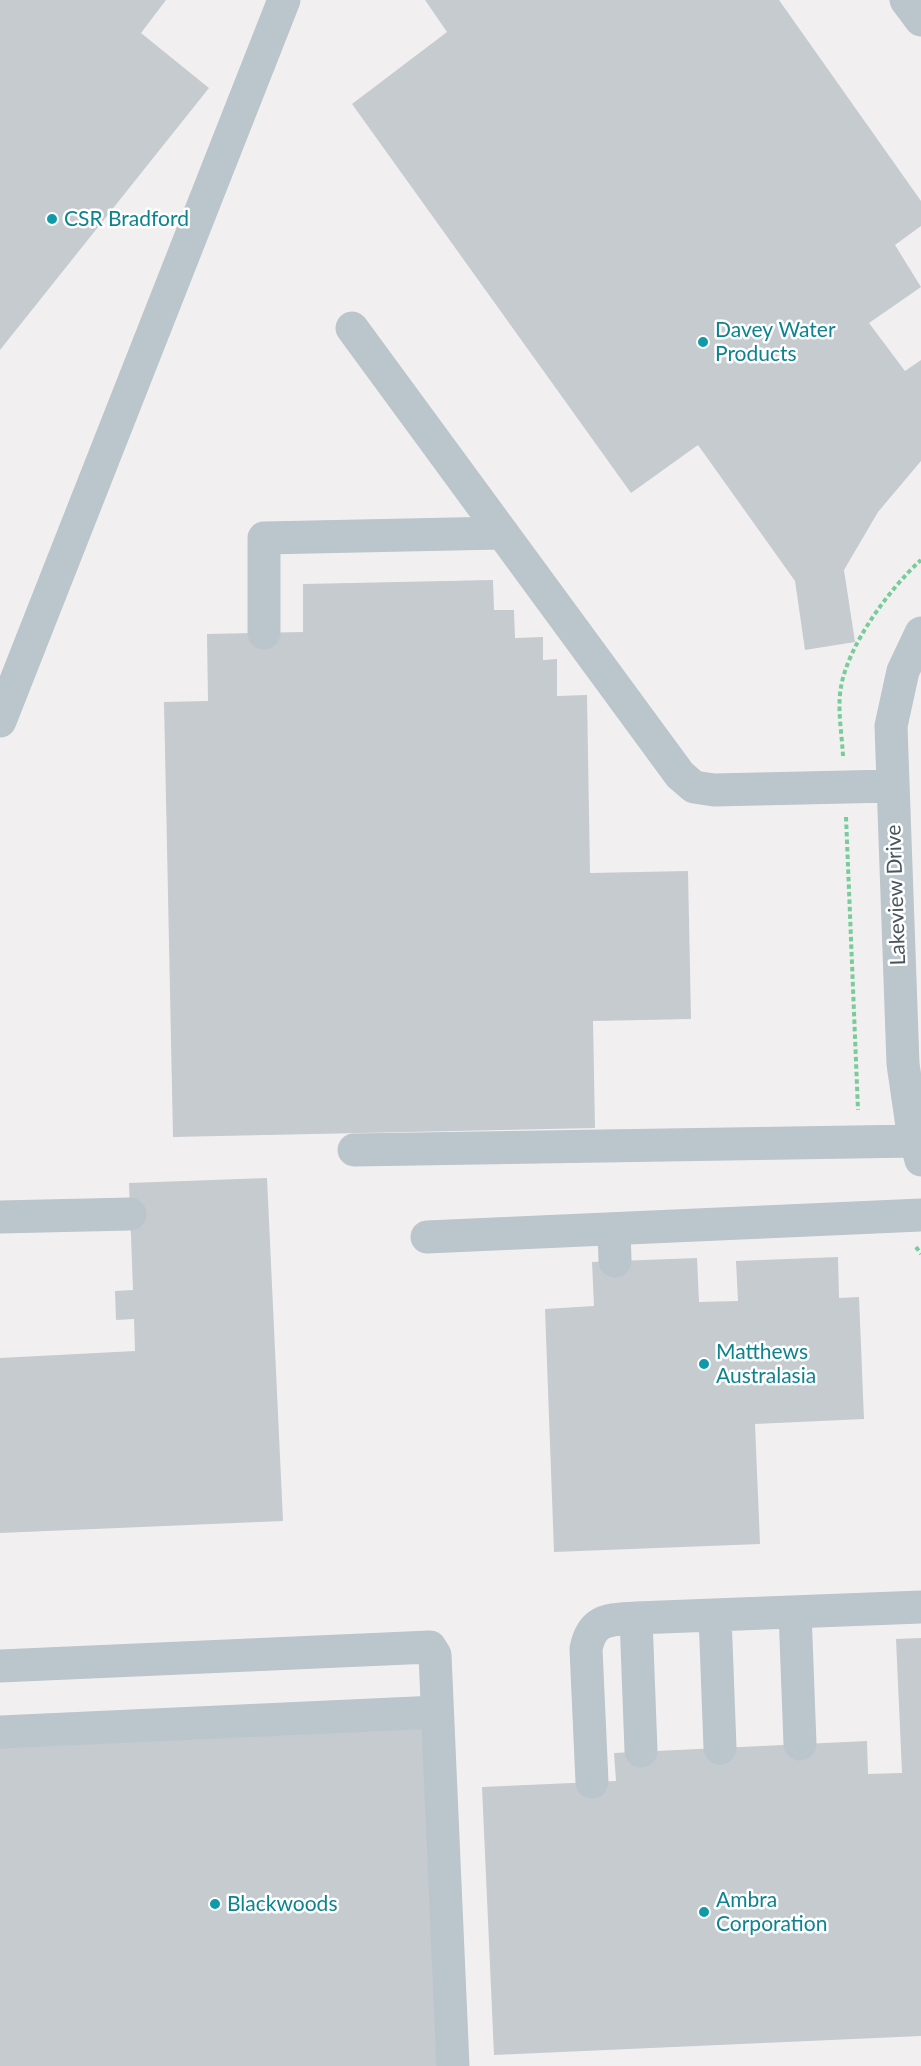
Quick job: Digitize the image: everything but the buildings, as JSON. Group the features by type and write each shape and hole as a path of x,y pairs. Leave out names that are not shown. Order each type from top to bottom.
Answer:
{"street":[{"path":"0,721 284,0"},
{"path":"906,0 921,20"},
{"path":"352,328 680,775 694,787 714,790 891,786"},
{"path":"264,633 264,538 501,533"},
{"name":"Lakeview Drive","path":"918,1151 906,1087 911,1028 891,786 891,726 894,702 903,671 921,633"},
{"path":"354,1150 860,1142 918,1151"},
{"path":"0,1217 130,1214"},
{"path":"427,1237 908,1216"},
{"path":"614,1229 615,1261"},
{"path":"592,1782 586,1649 589,1635 597,1625 609,1620 636,1618 921,1607"},
{"path":"795,1612 800,1744"},
{"path":"715,1615 720,1748"},
{"path":"636,1618 641,1751"},
{"path":"0,1666 430,1647 435,1655 453,2066"},
{"path":"0,1732 437,1712"}],"path":[{"path":"860,1142 840,688 854,649 874,617 894,589 921,560"},
{"path":"908,1216 921,1254"}],"place":[{"name":"CSR Bradford","path":"52,219"},
{"name":"Davey Water Products","path":"703,342"},
{"name":"Matthews Australasia","path":"704,1364"},
{"name":"Blackwoods","path":"215,1904"},
{"name":"Ambra Corporation","path":"704,1912"}]}
